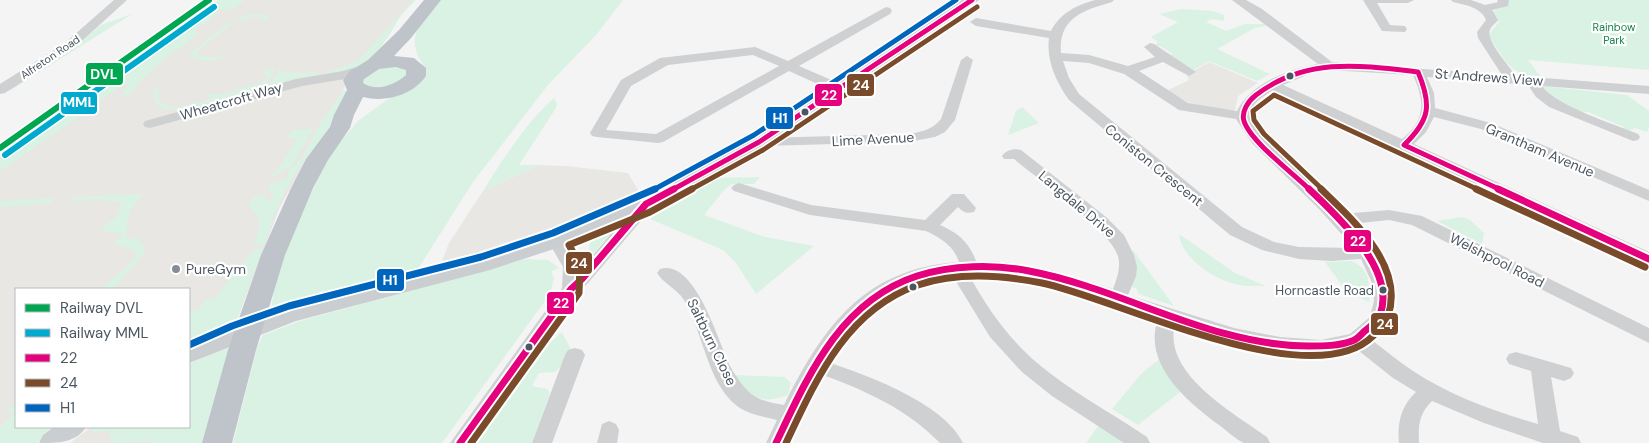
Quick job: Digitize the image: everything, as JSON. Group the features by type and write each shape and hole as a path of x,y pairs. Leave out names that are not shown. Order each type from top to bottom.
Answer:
{"highway":[{"path":"340,128 356,88 355,77 371,66 405,34 433,0"},
{"path":"356,88 372,93 391,90 407,84 416,76 416,68 412,64 405,34"},
{"path":"371,66 396,61 412,64"},
{"path":"217,443 242,350 274,255 292,210 313,166 340,128 391,90"}],"main road":[{"path":"190,354 234,334 291,314 483,265 556,241 646,204 759,142 838,88 978,5"},
{"path":"52,443 72,428"}],"street":[{"name":"Alfreton Road","path":"0,90 69,46 121,0"},
{"path":"978,5 975,25 1055,34 1065,18 1080,3 1108,0"},
{"path":"1400,29 1386,28 1370,0 1408,0"},
{"path":"1456,0 1483,9 1491,15 1492,20 1482,34 1512,79"},
{"path":"1483,9 1504,4 1504,0"},
{"path":"1246,1 1328,66"},
{"path":"838,88 789,66 755,51 665,61 626,83 598,133 658,139 789,66 886,11"},
{"name":"Coniston Crescent","path":"1055,34 1053,44 1054,56 1065,85 1074,97 1236,231 1266,246 1294,253 1319,256 1366,253"},
{"path":"1150,48 1189,72"},
{"path":"776,443 815,365 842,325 872,297 901,282 933,272 964,268 1013,269 1036,273 1078,284 1242,338 1287,345 1334,345 1357,339 1371,329 1382,309 1382,282 1366,253 1337,220 1257,140 1247,127 1242,116 1206,112 1184,107 1129,71 1099,61 1054,56"},
{"path":"1129,71 1165,58"},
{"name":"Lime Avenue","path":"759,142 908,138 932,134 943,127 948,120 967,60"},
{"name":"Wheatcroft Way","path":"150,124 312,80 345,75 371,66"},
{"name":"St Andrews View","path":"1242,116 1244,107 1254,97 1273,85 1300,72 1328,66 1649,90"},
{"path":"1404,146 1422,130 1429,112 1429,98 1418,72"},
{"name":"Wheatcroft Way","path":"312,80 356,88"},
{"path":"1532,80 1541,94 1554,104 1633,137"},
{"path":"1273,85 1649,259"},
{"name":"Grantham Avenue","path":"1429,112 1486,126 1649,196"},
{"name":"Langdale Drive","path":"1009,156 1016,153 1114,234 1124,250 1128,267 1127,276 1118,297"},
{"path":"751,189 817,211 929,226 948,235 958,243 965,254 966,286 1004,340 1023,361 1049,382 1140,443"},
{"path":"929,226 958,198 968,208"},
{"path":"460,443 570,289 582,278 646,204"},
{"name":"Welshpool Road","path":"1337,220 1389,215 1416,220 1649,336"},
{"path":"556,241 572,267 570,289"},
{"name":"Saltburn Close","path":"666,273 682,283 701,318 730,383 741,398 753,404 790,415"},
{"path":"1169,315 1164,330 1164,338 1168,358 1178,376 1198,396 1260,443"},
{"path":"1357,339 1414,382 1472,411 1571,443"},
{"path":"542,443 575,355"},
{"path":"1516,359 1564,373"},
{"path":"815,365 865,382 900,399 935,424 953,443"},
{"path":"1540,366 1550,436"},
{"path":"1409,443 1407,425 1414,407 1431,391"}],"shaded area":[{"path":"219,0 415,0 382,35 347,83 279,209 236,322 190,343 190,288 15,288 15,428 0,443 0,156 93,92"},
{"path":"1209,62 1258,83 1238,96 1235,110 1226,112 1202,109 1166,91 1189,80 1187,75"},
{"path":"539,165 628,173 641,195 503,247 441,264 449,243 483,191"},
{"path":"90,428 122,428 150,441 150,443 70,443"}],"green space":[{"path":"219,0 245,0 234,9 222,9 205,24 196,28 195,31 198,32 195,37 162,61 134,90 126,95 121,95 128,88 125,84 0,171 0,156 93,92"},
{"path":"413,0 416,0 400,17 380,48 359,66 342,72 300,78 267,86 278,73 278,70 282,70 281,72 324,74 359,60"},
{"path":"440,0 623,0 596,35 548,85 473,182 416,272 271,309 276,279 301,213 331,153 358,121 425,68 419,57 415,40 420,24"},
{"name":"Rainbow Park","path":"1509,0 1649,0 1649,70 1528,60 1541,77 1530,76 1515,70 1505,60 1489,37 1499,22 1492,11 1508,5"},
{"path":"1182,9 1213,11 1224,15 1224,21 1212,19 1206,22 1226,31 1245,24 1264,24 1266,26 1255,28 1217,49 1270,74 1257,81 1209,61 1190,72 1166,56 1173,54 1160,46 1154,47 1158,42 1151,37 1178,22 1159,14"},
{"path":"132,14 11,90 8,90 68,52 101,25"},
{"path":"248,14 268,15 268,17 265,21 262,20 264,18 249,17 245,20 237,20 195,53 200,53 199,56 219,58 223,54 227,54 223,57 219,59 204,61 190,55 190,53 228,23"},
{"path":"401,66 409,71 402,82 376,89 362,84 362,78 376,68"},
{"path":"274,68 273,74 262,87 192,109 163,109 154,101 153,89 160,89 157,98 166,105 180,107 195,102 201,103 212,98 206,94 224,94 258,85 269,75 262,74 267,69"},
{"path":"1541,86 1627,95 1649,111 1649,128 1647,132 1635,128 1629,131 1622,130 1624,127 1588,112 1577,112 1560,104"},
{"path":"344,90 347,92 341,111 285,191 265,244 254,245 259,228 259,219 248,205 254,197 266,194 265,198 270,200 274,197 268,190 269,185 288,177 288,172 302,158 319,125"},
{"path":"554,98 557,104 556,108 519,165 539,165 483,191 525,129"},
{"path":"1022,107 1039,123 1008,135 1016,111"},
{"path":"313,129 292,166 268,179 279,168 297,139 286,138 292,130"},
{"path":"760,177 754,184 732,184 725,189 704,215 765,237 814,246 756,294 736,263 723,250 650,219 680,196 713,178"},
{"path":"143,194 130,212 126,235 130,240 137,237 144,247 145,253 114,288 102,288 135,259 136,253 133,249 113,244 123,234 100,230 124,210 117,210 121,204 117,201 102,199 68,201 74,197"},
{"path":"53,198 51,203 0,207 0,201"},
{"path":"1462,217 1470,220 1484,233 1482,244 1437,221"},
{"path":"625,219 613,236 609,236 592,254 588,253 591,239 596,237 594,232"},
{"path":"1179,234 1235,273 1266,286 1239,285 1214,276 1198,265 1185,251"},
{"path":"263,248 236,322 190,344 190,310 196,311 206,300 214,299 254,249"},
{"path":"1133,250 1174,306 1139,294 1136,288 1131,287"},
{"path":"525,259 548,260 559,268 551,271 554,278 550,294 442,443 233,443 257,348 263,335 300,321"},
{"path":"1351,261 1362,268 1368,277 1370,289 1369,302 1347,292 1325,262"},
{"path":"562,332 573,353 555,372 539,373 532,386 547,389 550,393 532,443 468,443 535,348 543,349"},
{"path":"229,348 204,443 150,443 150,441 113,443 109,431 91,433 94,428 190,428 190,364 212,353"},
{"path":"1161,358 1184,389 1138,425 1112,409 1142,373"},
{"path":"735,375 785,377 791,383 788,395 770,399 757,397 740,383"},
{"path":"15,404 15,428 57,428 37,443 0,443 0,427 14,414 5,412"},
{"path":"1101,422 1130,443 1086,443"}],"rail line":[{"name":"DVL","path":"0,148 209,0"},
{"name":"MML","path":"5,155 214,7"}],"transit line":[{"name":"H1","path":"190,345 232,326 289,306 481,257 553,233 642,196 754,135 956,0"},
{"name":"22","path":"460,443 571,289 582,279 646,204 759,142 972,0"},
{"name":"24","path":"471,443 579,293 580,265 569,245 650,212 763,150 977,7"},
{"name":"22","path":"776,443 799,395 825,349 840,328 858,309 879,293 903,281 949,269 997,267 1028,271 1080,284 1209,328 1275,343 1315,346 1354,341 1373,325 1379,317 1383,295 1381,280 1360,243 1344,224 1308,187 1257,140 1243,118 1245,108 1252,98 1263,89 1292,76 1320,68 1352,65 1418,72 1426,94 1427,112 1420,128 1404,145 1649,259"},
{"name":"24","path":"786,443 822,371 852,328 871,310 893,296 932,281 988,276 1044,284 1085,295 1197,334 1242,346 1297,355 1327,354 1351,350 1364,345 1386,322 1392,298 1390,280 1382,262 1354,223 1316,183 1264,134 1256,123 1253,111 1274,95 1645,267"}],"place":[{"name":"PureGym","path":"176,269"},
{"name":"Horncastle Road","path":"1383,290"}]}
